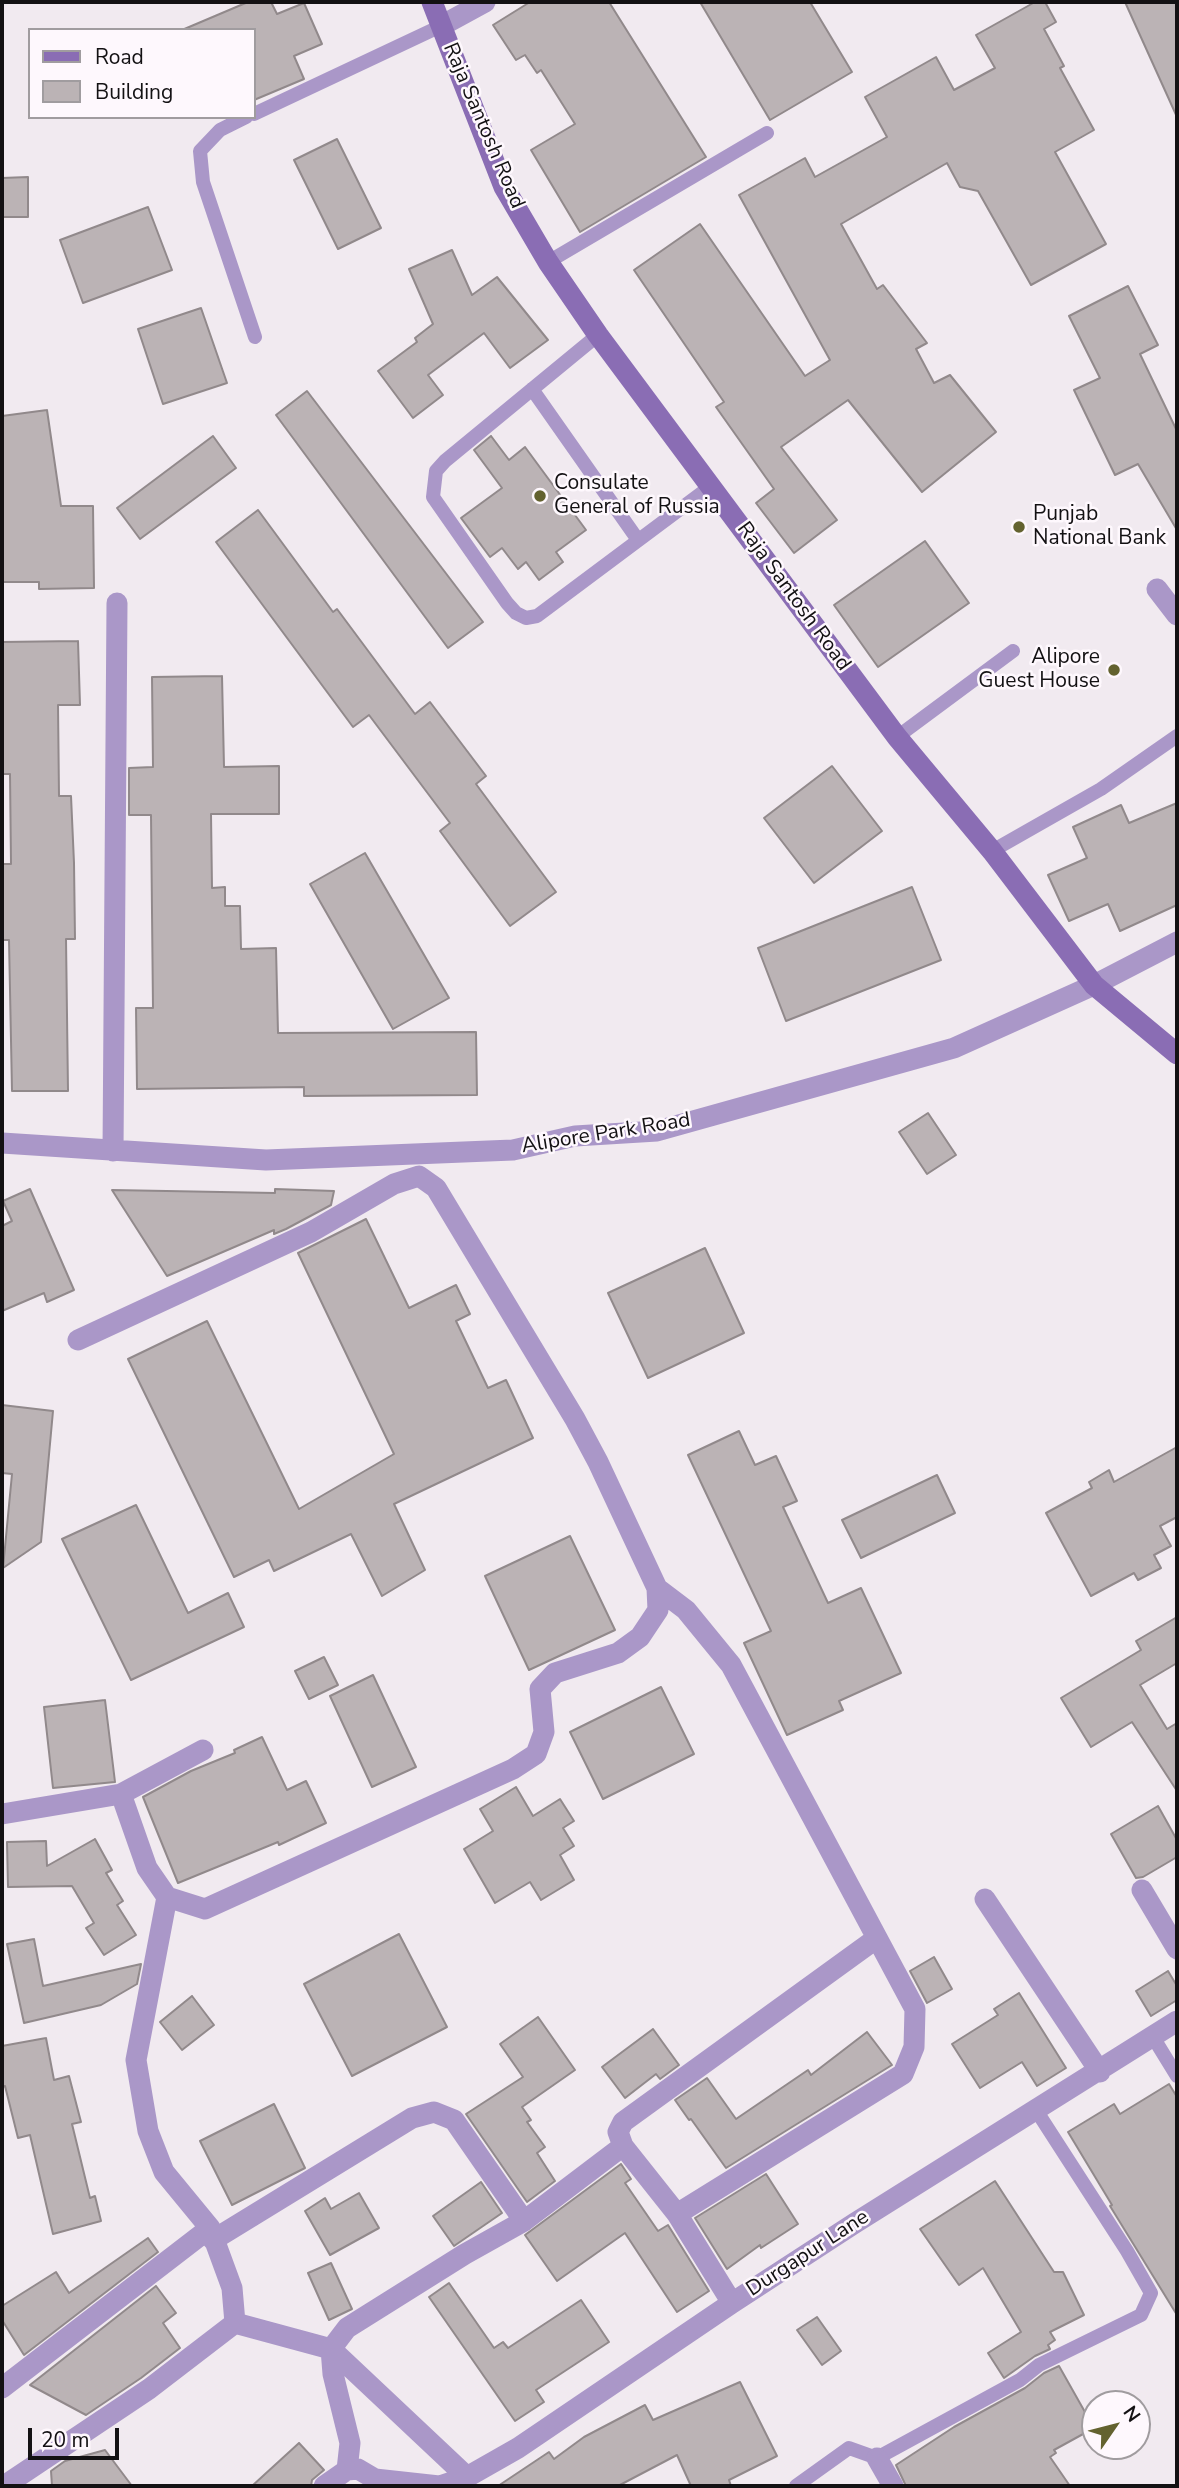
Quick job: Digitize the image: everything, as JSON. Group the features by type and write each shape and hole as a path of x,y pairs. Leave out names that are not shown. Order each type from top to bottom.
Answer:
{"main road":[{"name":"Raja Santosh Road","path":"432,2 504,187 548,262 598,335 897,737 992,851 1094,985 1177,1054"}],"street":[{"path":"440,26 485,2"},
{"path":"1157,589 1177,615"},
{"path":"113,1150 117,603"},
{"name":"Alipore Park Road","path":"2,1143 267,1160 513,1150 575,1136 657,1131 954,1048 1094,985 1177,942"},
{"path":"78,1340 311,1232 394,1184 419,1176 436,1188 575,1419 657,1588 657,1609 640,1637 618,1653 555,1673 540,1689 544,1732 536,1754 513,1769 205,1909 167,1897 147,1868 121,1794"},
{"path":"657,1588 686,1610 731,1665 915,2009 914,2047 903,2074 677,2214"},
{"path":"2,1814 121,1794 203,1750"},
{"path":"1142,1890 1177,1949"},
{"path":"167,1897 136,2060 148,2131 164,2172 212,2234 232,2288 235,2323"},
{"path":"985,1899 1100,2072"},
{"path":"732,2303 677,2214 623,2146 618,2132 623,2122 877,1938"},
{"name":"Durgapur Lane","path":"347,2470 358,2469 377,2483 440,2486 467,2477 518,2448 732,2303 1177,2021"},
{"path":"2,2388 212,2234 412,2118 434,2112 454,2120 524,2221"},
{"path":"324,2486 347,2470 349,2443 333,2374 331,2349 347,2328 464,2254 524,2221 623,2146"},
{"path":"235,2323 331,2349 467,2477"},
{"path":"4,2486 149,2389 235,2323"},
{"path":"877,2458 893,2486"}],"lane":[{"path":"256,113 440,26"},
{"path":"242,119 220,130 200,151 203,182 255,337"},
{"path":"548,262 767,133"},
{"path":"598,335 444,461 436,471 432,497 507,603 516,613 526,618 537,616 711,486"},
{"path":"532,389 638,541"},
{"path":"897,737 1013,651"},
{"path":"992,851 1101,789 1177,736"},
{"path":"1153,2037 1177,2076"},
{"path":"796,2486 849,2448 877,2458 1020,2380 1039,2365 1141,2315 1151,2293 1128,2251 1036,2110"}],"building":[{"path":"248,2 271,2 277,14 304,3 322,44 294,56 304,79 256,99 256,28 187,28"},
{"path":"530,2 609,2 706,157 580,232 531,150 575,124 541,70 537,73 525,55 516,60 493,25"},
{"path":"700,2 810,2 852,72 770,120"},
{"path":"1035,2 1045,2 1056,22 1044,29 1064,66 1060,68 1094,130 1055,152 1106,244 1031,285 978,191 960,187 947,163 841,224 877,289 883,285 927,343 916,349 934,383 950,375 996,432 922,492 848,400 781,447 837,520 794,553 756,503 774,489 716,407 724,402 634,270 700,224 805,376 830,360 739,195 805,158 815,177 887,137 865,97 936,57 954,90 995,68 976,35"},
{"path":"1125,2 1177,2 1177,117"},
{"path":"337,139 381,228 338,249 294,160"},
{"path":"28,177 28,217 2,217 2,178"},
{"path":"148,207 172,270 83,303 60,240"},
{"path":"452,250 472,295 497,277 548,340 510,368 484,333 428,375 443,395 413,418 378,371 417,342 415,338 433,324 409,269"},
{"path":"1128,286 1158,345 1140,354 1177,431 1177,530 1138,464 1115,475 1074,390 1100,378 1069,316"},
{"path":"201,308 227,383 163,404 138,329"},
{"path":"307,391 483,622 448,648 276,415"},
{"path":"47,410 61,506 93,506 94,588 39,589 39,582 2,582 2,416"},
{"path":"213,436 236,468 140,539 117,508"},
{"path":"491,436 509,460 525,447 586,530 556,552 563,562 539,580 526,562 518,569 502,548 490,557 461,518 502,488 474,450"},
{"path":"258,510 333,612 337,609 415,714 430,702 486,776 476,784 556,892 510,926 440,831 450,823 369,715 353,727 216,542"},
{"path":"925,541 969,603 878,667 834,605"},
{"path":"78,641 80,705 58,705 59,796 71,796 74,863 75,939 66,939 68,1091 12,1091 9,940 2,940 2,864 11,864 10,774 2,774 2,642"},
{"path":"222,676 224,767 279,766 279,814 211,814 212,888 225,887 225,906 240,906 241,949 276,948 278,1033 476,1032 477,1095 304,1096 304,1087 137,1089 136,1008 153,1008 151,815 129,815 129,768 153,767 152,677"},
{"path":"832,766 882,831 814,883 764,818"},
{"path":"1177,803 1177,905 1120,931 1108,904 1069,921 1048,875 1087,858 1073,827 1121,805 1129,823"},
{"path":"365,853 449,998 393,1029 310,884"},
{"path":"912,887 941,960 786,1021 758,948"},
{"path":"928,1113 956,1155 927,1174 899,1132"},
{"path":"30,1189 74,1290 47,1302 44,1293 2,1311 2,1226 12,1221 3,1201"},
{"path":"275,1189 334,1191 331,1205 286,1229 274,1234 274,1230 167,1276 112,1190 275,1193"},
{"path":"366,1219 409,1308 456,1285 470,1314 456,1321 488,1388 506,1380 533,1438 394,1504 425,1570 382,1596 351,1534 274,1571 269,1560 234,1577 128,1359 207,1321 299,1509 394,1454 298,1253"},
{"path":"705,1248 744,1333 648,1378 608,1293"},
{"path":"2,1405 53,1411 41,1542 3,1568 12,1474 2,1473"},
{"path":"739,1431 755,1465 776,1456 797,1501 783,1507 828,1603 861,1588 901,1673 839,1701 843,1710 787,1735 744,1643 771,1631 688,1455"},
{"path":"1177,1447 1177,1517 1160,1526 1171,1546 1154,1555 1161,1568 1138,1580 1134,1573 1091,1596 1046,1513 1092,1488 1089,1482 1109,1470 1114,1482"},
{"path":"937,1475 955,1513 861,1558 842,1520"},
{"path":"136,1505 188,1613 228,1593 244,1627 131,1680 62,1539"},
{"path":"570,1536 615,1630 529,1670 485,1576"},
{"path":"1177,1617 1177,1663 1140,1685 1167,1729 1177,1723 1177,1791 1132,1722 1091,1747 1061,1698 1141,1650 1136,1641"},
{"path":"324,1657 338,1685 309,1699 295,1671"},
{"path":"373,1675 416,1767 372,1787 330,1696"},
{"path":"661,1687 694,1754 603,1799 570,1732"},
{"path":"105,1700 115,1782 53,1788 44,1707"},
{"path":"262,1737 287,1790 306,1781 326,1823 279,1845 278,1842 178,1883 143,1797 191,1771 235,1753 234,1750"},
{"path":"516,1787 533,1816 560,1799 574,1821 563,1828 574,1846 560,1855 574,1880 541,1900 530,1882 495,1903 464,1849 493,1831 480,1809"},
{"path":"1158,1806 1177,1840 1177,1857 1143,1877 1136,1878 1111,1834"},
{"path":"95,1839 112,1870 106,1873 123,1901 117,1905 136,1935 104,1955 86,1928 94,1923 72,1886 8,1887 7,1842 46,1841 47,1866"},
{"path":"399,1934 447,2027 352,2076 304,1984"},
{"path":"34,1939 43,1986 141,1964 137,1984 101,2005 24,2023 7,1944"},
{"path":"934,1957 952,1989 927,2003 910,1971"},
{"path":"1168,1971 1177,1986 1177,2000 1151,2016 1136,1991"},
{"path":"1019,1993 1066,2068 1037,2086 1022,2062 980,2088 952,2044 998,2015 994,2009"},
{"path":"192,1996 214,2025 182,2050 160,2022"},
{"path":"538,2017 575,2070 522,2107 531,2120 527,2122 545,2147 537,2153 555,2181 527,2202 466,2114 523,2077 500,2044"},
{"path":"653,2029 679,2065 660,2079 656,2074 625,2098 602,2067"},
{"path":"867,2032 892,2065 726,2168 675,2100 707,2078 736,2119 808,2070 811,2075"},
{"path":"46,2038 54,2080 69,2076 81,2122 72,2124 90,2198 95,2196 101,2221 53,2234 30,2135 18,2138 5,2086 2,2087 2,2046"},
{"path":"1169,2084 1177,2097 1177,2315 1068,2132 1114,2104 1120,2114"},
{"path":"274,2104 305,2168 232,2205 200,2141"},
{"path":"621,2164 631,2179 625,2183 658,2231 668,2225 709,2291 677,2312 625,2233 557,2281 525,2235"},
{"path":"766,2174 798,2224 761,2248 760,2245 727,2269 695,2218"},
{"path":"995,2181 1054,2272 1063,2272 1084,2315 1050,2332 1055,2340 1048,2345 1050,2349 1004,2378 988,2353 1021,2332 983,2268 959,2285 920,2229"},
{"path":"481,2182 502,2213 454,2246 433,2216"},
{"path":"359,2193 379,2228 330,2255 305,2211 325,2198 331,2209"},
{"path":"148,2238 158,2252 24,2355 2,2320 2,2306 56,2272 69,2293"},
{"path":"331,2263 352,2309 329,2320 308,2273"},
{"path":"449,2283 494,2348 503,2342 508,2348 581,2300 609,2342 536,2390 544,2402 515,2421 429,2297"},
{"path":"156,2286 176,2313 163,2323 180,2348 86,2415 30,2385"},
{"path":"817,2317 841,2351 822,2365 797,2330"},
{"path":"1059,2366 1081,2405 1081,2435 1054,2450 1056,2453 1050,2457 1070,2486 906,2486 896,2465 954,2427 1025,2388 1044,2373"},
{"path":"740,2382 777,2456 729,2480 731,2486 691,2486 677,2455 618,2486 498,2486 549,2452 554,2459 584,2437 645,2405 653,2420"},
{"path":"299,2443 324,2470 312,2480 311,2486 252,2486"},
{"path":"105,2450 132,2486 52,2486 51,2471 65,2461"}],"place":[{"name":"Consulate General of Russia","path":"540,496"},
{"name":"Punjab National Bank","path":"1019,527"},
{"name":"Alipore Guest House","path":"1114,670"}]}
